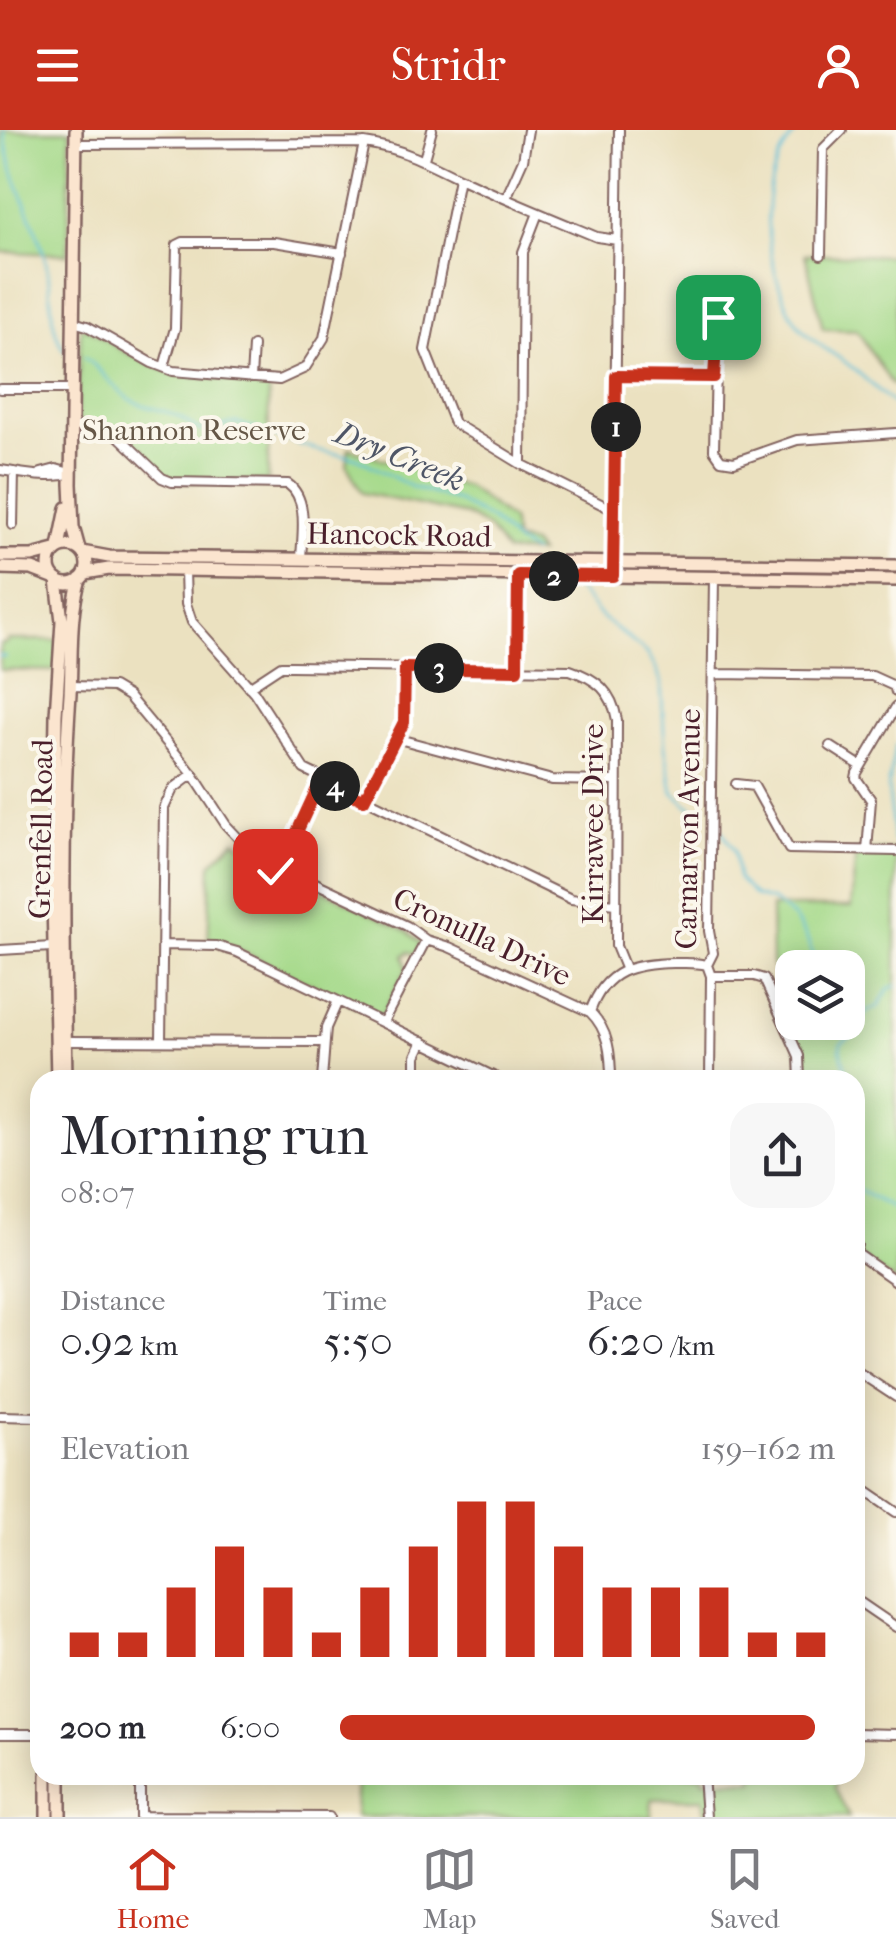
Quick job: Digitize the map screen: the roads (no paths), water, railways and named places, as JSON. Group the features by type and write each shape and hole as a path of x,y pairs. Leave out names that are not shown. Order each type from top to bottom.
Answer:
{"main road":[{"path":"0,568 32,569 69,584 83,576 87,562 73,527 71,478 76,130"},
{"path":"55,579 48,563 57,549 71,478"},
{"path":"0,556 32,556 69,545 80,550"},
{"name":"Hancock Road","path":"80,550 109,557 301,559 896,580"},
{"name":"Hancock Road","path":"714,572 896,566"},
{"name":"Hancock Road","path":"83,576 109,569 518,568"},
{"name":"Grenfell Road","path":"64,686 76,598 83,576"},
{"name":"Grenfell Road","path":"55,579 62,611 64,686 57,1070"},
{"name":"Grenfell Road","path":"58,947 66,1070"},
{"path":"47,1785 47,1817"},
{"path":"60,1785 60,1817"}],"street":[{"path":"263,130 263,144"},
{"path":"424,159 432,130"},
{"path":"506,198 523,160 528,130"},
{"path":"613,570 619,130"},
{"path":"821,255 823,149 842,130"},
{"path":"76,144 364,142 424,159 458,178 597,237 617,240"},
{"path":"74,322 164,367 279,380 305,368 318,351 364,142"},
{"path":"458,178 425,350 454,423 521,464 615,511"},
{"path":"521,464 524,252 538,212"},
{"path":"164,367 175,328 177,245 274,242 342,254"},
{"path":"744,308 722,312 718,317 714,450 721,460 728,463 756,456 797,440 896,434"},
{"path":"251,378 253,346"},
{"path":"616,376 714,377"},
{"path":"0,388 72,389"},
{"path":"72,426 112,430 162,478 172,482 288,484 300,502 301,559"},
{"path":"0,470 71,478"},
{"path":"13,526 14,472"},
{"path":"517,670 518,568"},
{"path":"185,571 186,604 192,622 249,688 304,769 571,900 615,904"},
{"name":"Carnarvon Avenue","path":"710,1070 711,976 707,966 713,953 709,924 714,572"},
{"name":"Kirrawee Drive","path":"249,688 281,666 570,670 602,686 613,700 617,720 616,946 625,968"},
{"path":"364,800 404,722 405,668"},
{"path":"714,674 872,676 894,686 896,692"},
{"path":"64,686 105,685 120,690 139,707 193,774 234,834 274,864 286,865 321,780"},
{"path":"867,851 871,800 856,778 896,707"},
{"path":"396,738 552,780 614,781"},
{"path":"830,746 861,766"},
{"path":"161,1040 164,808 173,789 193,774"},
{"path":"736,784 754,786 789,849 896,851"},
{"name":"Cronulla Drive","path":"286,865 426,940 449,946 590,1012 611,1052 611,1070"},
{"path":"383,1022 426,940"},
{"path":"162,946 216,946 237,952 480,1070"},
{"path":"0,950 58,947"},
{"path":"590,1012 597,994 625,968 659,964 707,966"},
{"path":"711,976 754,976 764,980 799,1056 800,1070"},
{"path":"322,1070 323,1042 338,1000"},
{"path":"66,1041 323,1042"},
{"path":"416,1070 416,1056 423,1042"},
{"path":"865,1259 896,1281"},
{"path":"865,1377 896,1397"},
{"path":"0,1416 30,1417"},
{"path":"865,1491 896,1512"},
{"path":"865,1607 896,1627"},
{"path":"0,1734 30,1734"},
{"path":"865,1734 896,1734"},
{"path":"140,1785 140,1817 329,1817"},
{"path":"704,1785 706,1817"}],"waterway":[{"name":"Dry Creek","path":"4,130 11,165 45,258 52,316 64,350"},
{"path":"799,130 784,148 769,196 770,249 784,299 806,334 896,406"},
{"name":"Dry Creek","path":"84,357 136,403 175,415 201,430 238,423 317,450 357,458 412,487 455,500 492,520 533,553"},
{"name":"Dry Creek","path":"572,582 601,617 647,653 655,666 661,682 665,748 673,792 701,816"},
{"path":"0,656 5,657"},
{"path":"894,841 888,787 896,745"},
{"name":"Dry Creek","path":"722,831 734,850 738,879 755,896 773,901 795,919 811,950"},
{"path":"865,1013 878,1007 889,988 896,986"},
{"name":"Dry Creek","path":"846,1040 840,1049 846,1070"},
{"name":"Dry Creek","path":"865,1193 896,1210"}],"park label":[{"name":"Shannon Reserve","path":"194,430"}]}
